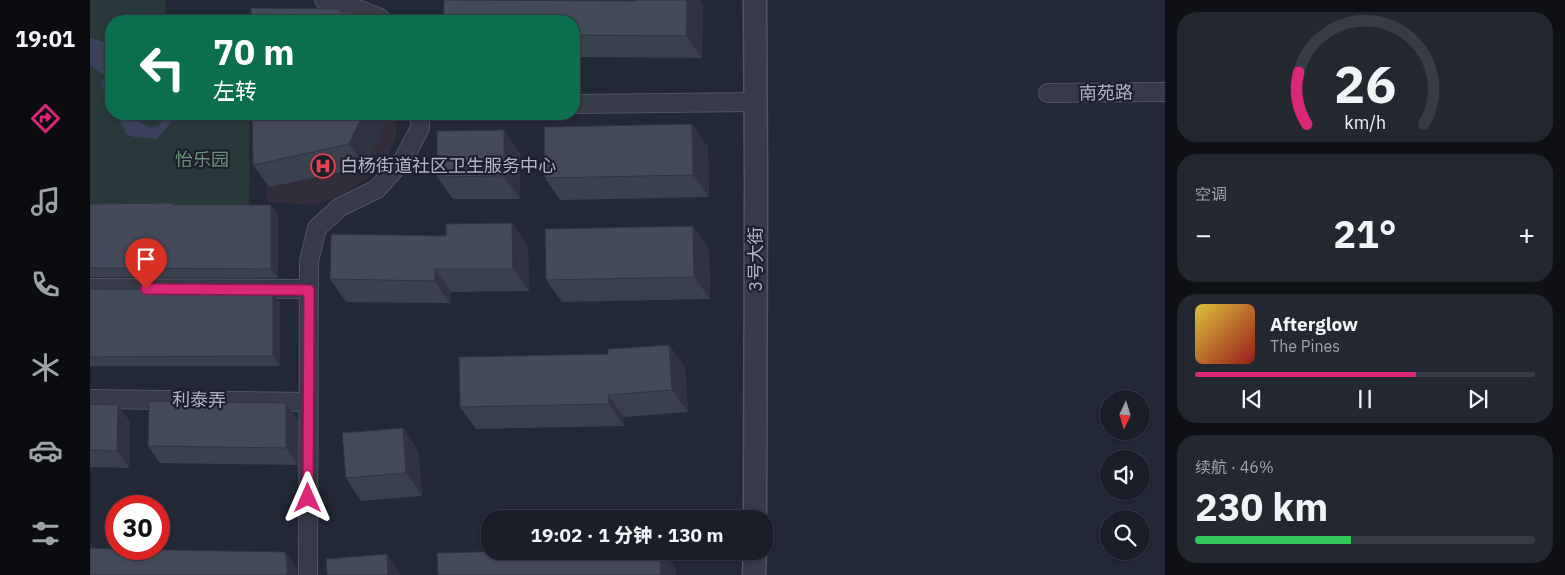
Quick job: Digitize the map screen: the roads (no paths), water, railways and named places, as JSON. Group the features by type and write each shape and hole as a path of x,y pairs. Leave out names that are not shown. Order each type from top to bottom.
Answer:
{"street":[{"path":"324,0 345,4 372,15"},
{"name":"3号大街","path":"755,0 755,510"},
{"name":"南苑路","path":"1048,93 1165,92"},
{"path":"580,104 755,102"},
{"path":"308,575 309,260 317,228 340,207 377,189 404,160 420,128 420,120"},
{"path":"90,288 309,290"},
{"name":"利泰弄","path":"90,399 308,402"},
{"path":"754,560 754,575"}],"water":[{"path":"90,38 105,42 105,76 90,65"},
{"path":"105,76 105,92 101,85"},
{"path":"120,120 139,120 144,125 151,127 158,126 164,120 173,120 157,139 134,137 126,134"}],"place":[{"name":"白杨街道社区卫生服务中心","path":"323,166"}],"park label":[{"name":"怡乐园","path":"202,160"}]}
